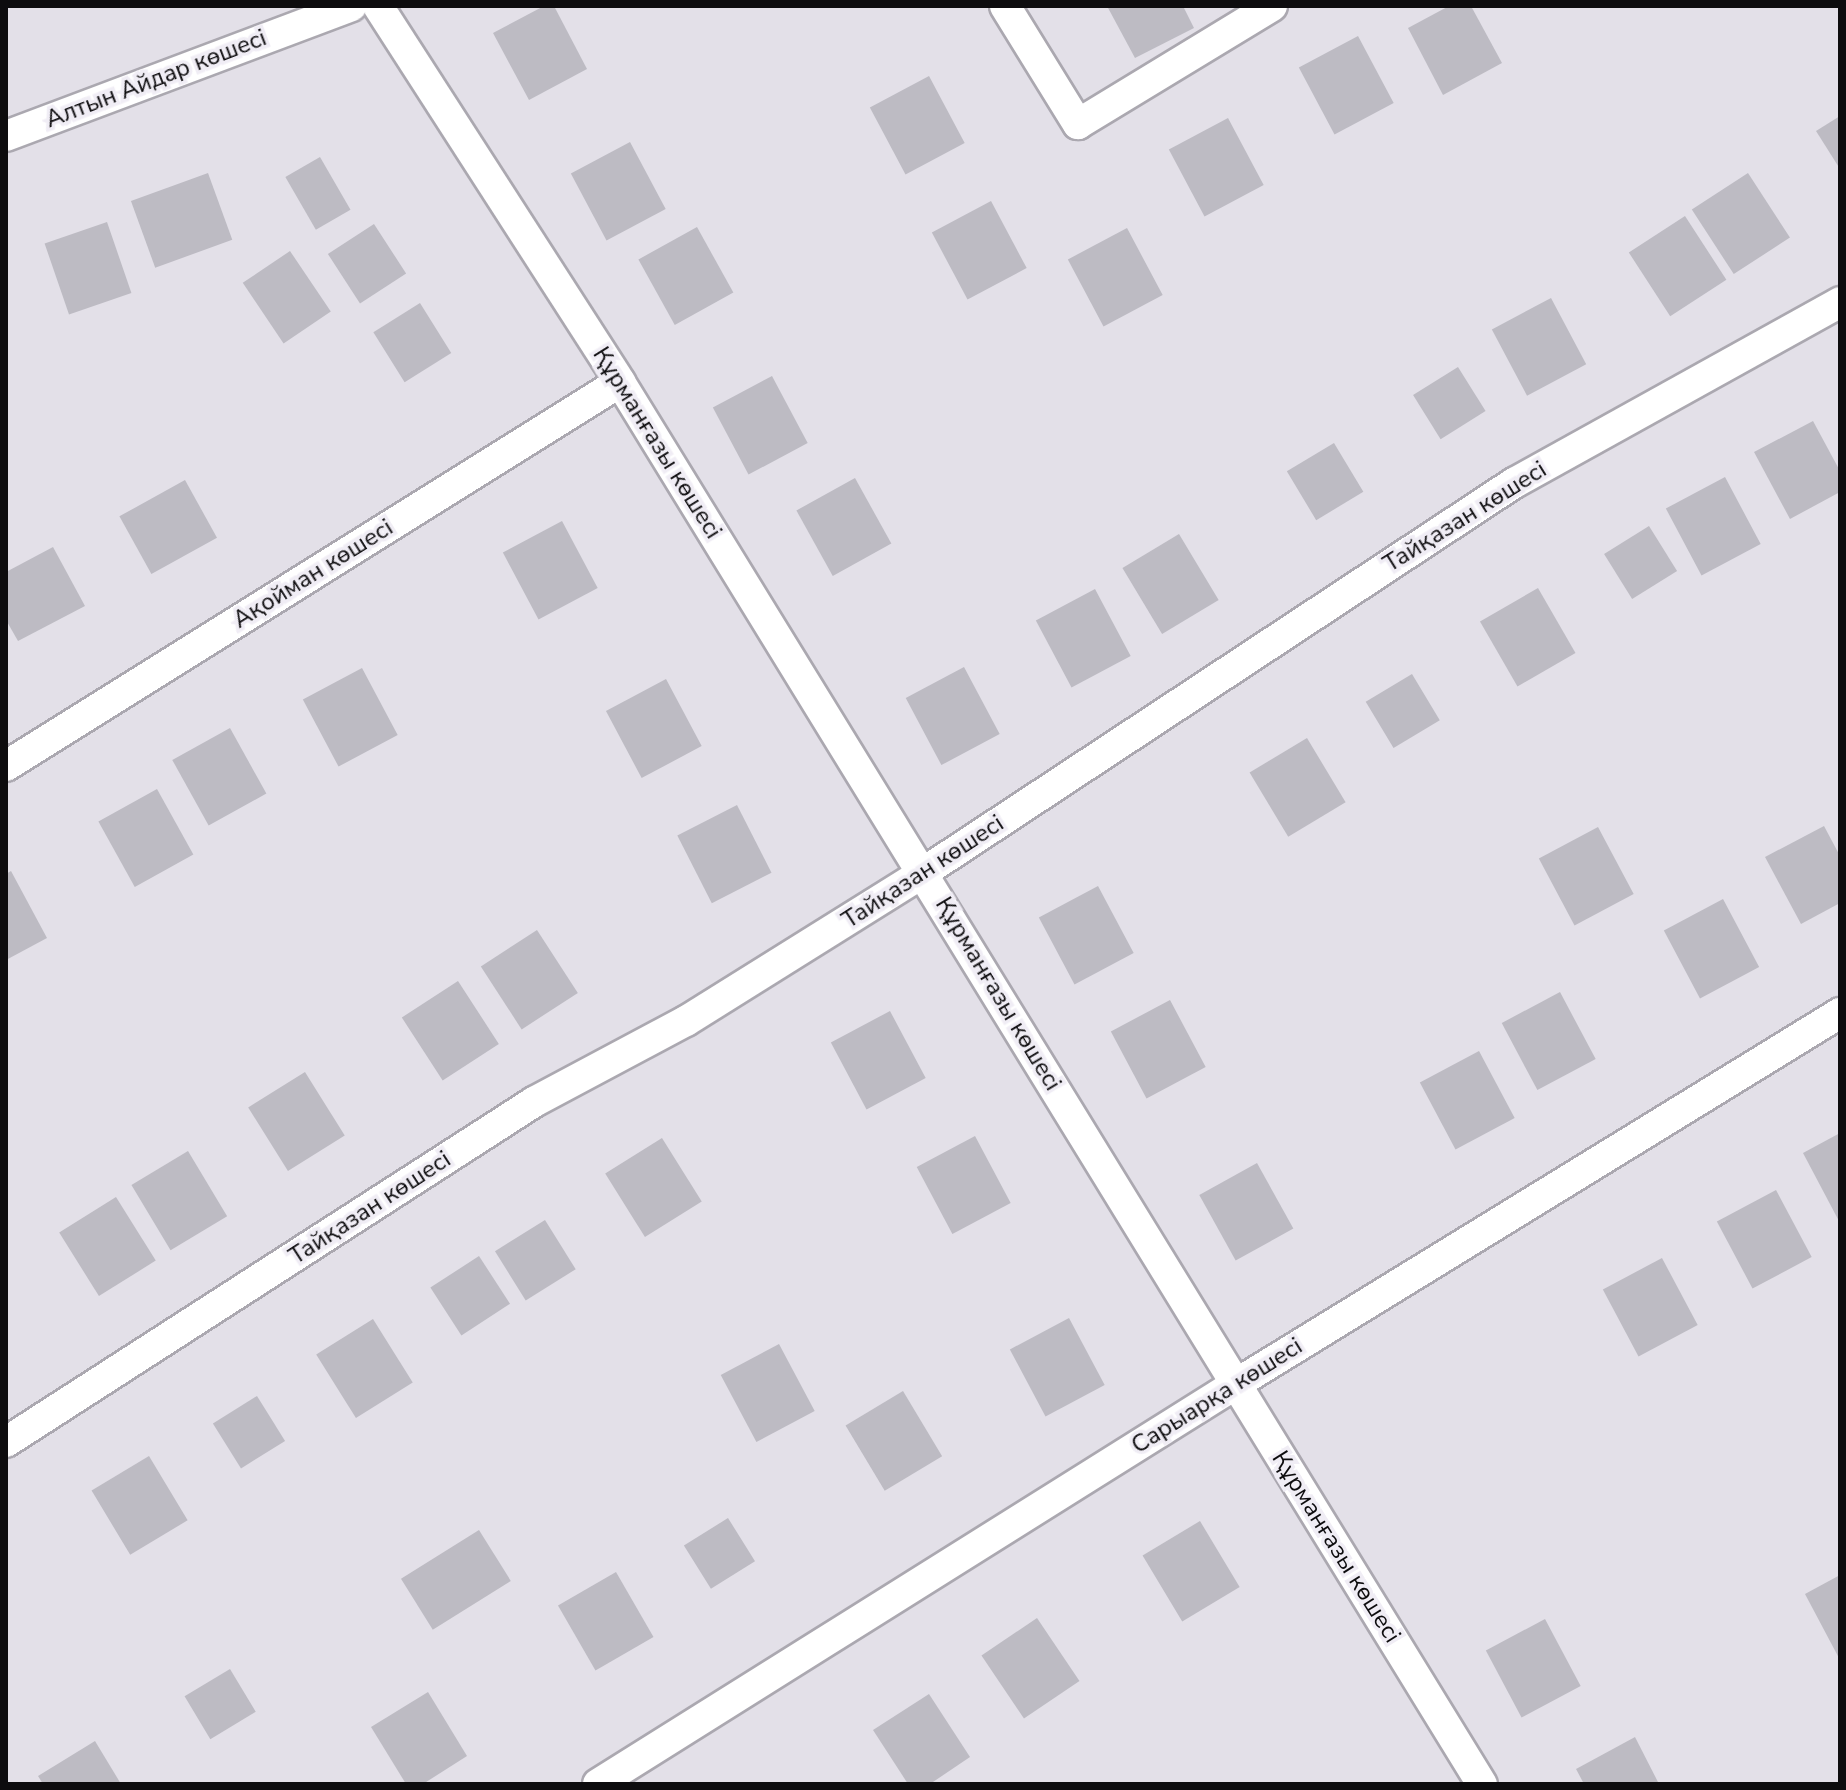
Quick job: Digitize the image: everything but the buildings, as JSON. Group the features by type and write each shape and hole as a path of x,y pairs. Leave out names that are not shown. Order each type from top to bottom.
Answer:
{"street":[{"name":"Алтын Айдар көшесі","path":"6,136 351,6"},
{"name":"Құрманғазы көшесі","path":"378,6 620,382 1482,1784"},
{"path":"1005,6 1078,124 1272,6"},
{"name":"Тайқазан көшесі","path":"6,1442 534,1102 686,1021 924,872 1514,483 1840,302"},
{"name":"Ақойман көшесі","path":"6,766 620,382"},
{"name":"Сарыарқа көшесі","path":"598,1784 1236,1384 1840,1013"}]}
